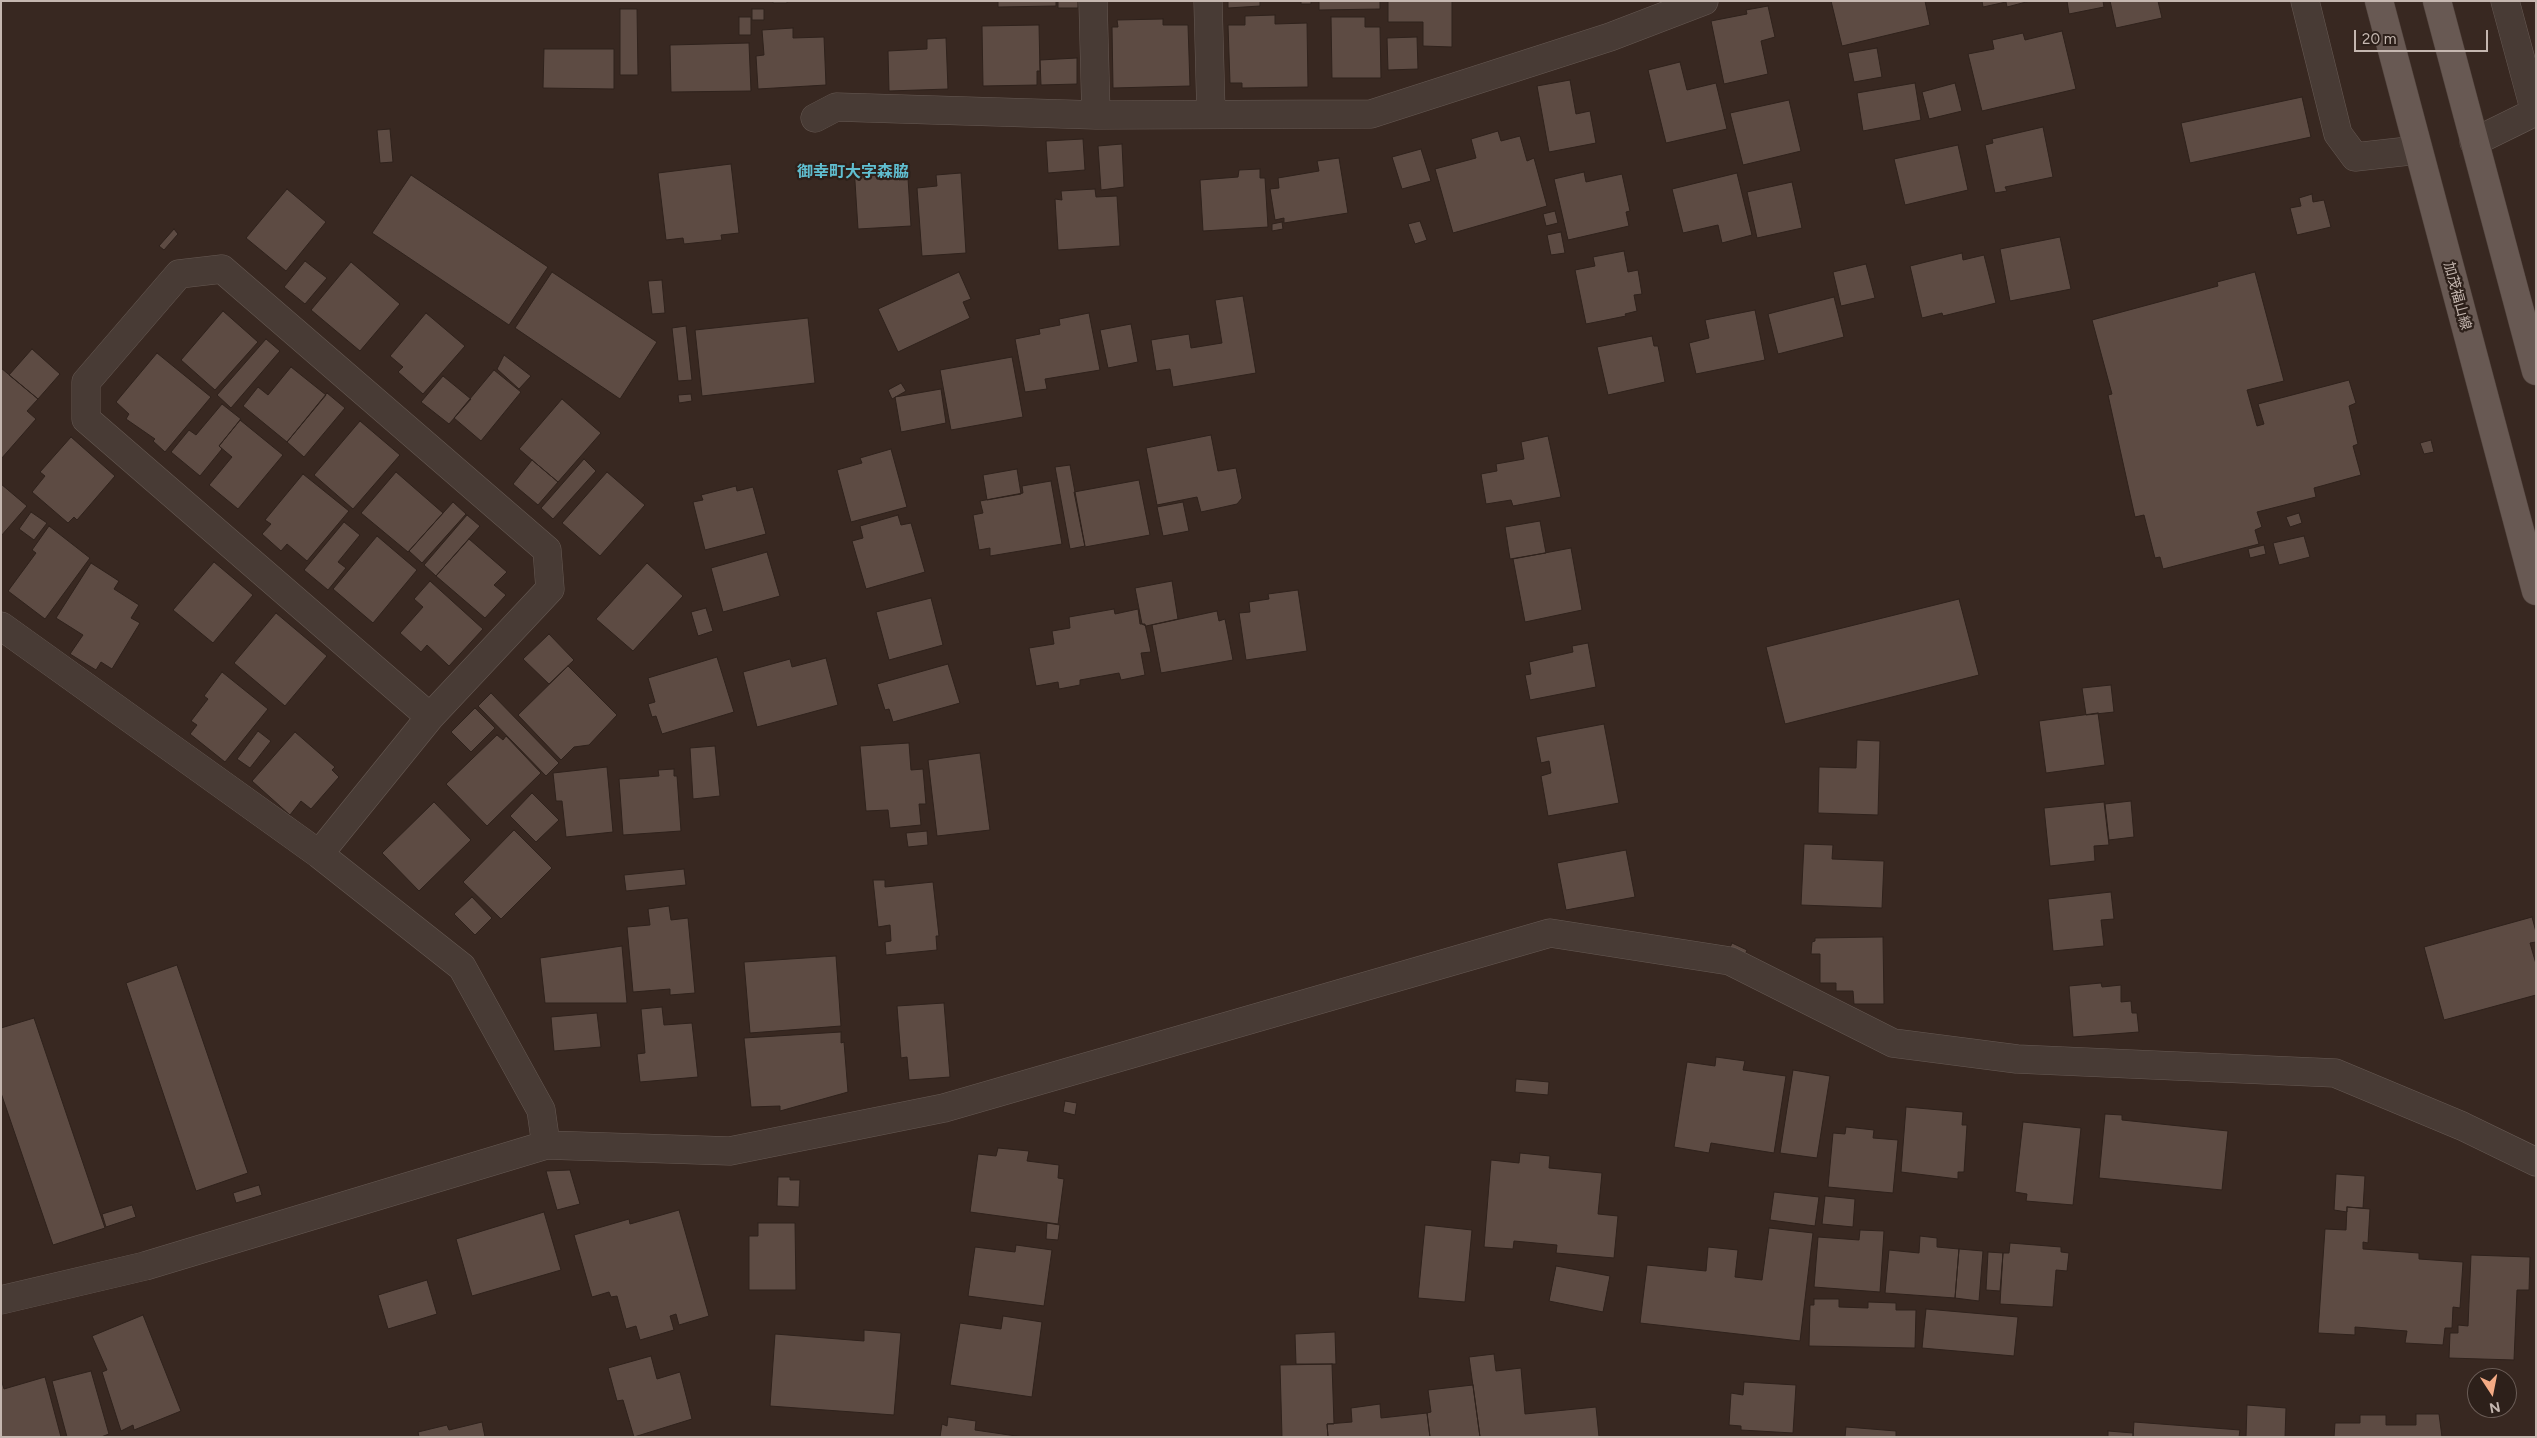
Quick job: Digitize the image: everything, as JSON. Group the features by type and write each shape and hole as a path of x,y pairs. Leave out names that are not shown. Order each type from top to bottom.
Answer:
{"main road":[{"name":"加茂福山線","path":"2379,1 2536,591"},
{"path":"2437,1 2536,371"}],"street":[{"path":"1093,1 1096,115"},
{"path":"1208,1 1211,113"},
{"path":"815,118 836,107 1096,115 1211,113 1371,114 1610,37 1704,1"},
{"path":"2305,1 2338,134 2354,157 2418,150"},
{"path":"2474,142 2535,112 2505,1"},
{"path":"319,854 430,717 550,589 547,550 222,269 180,274 86,382 86,419 430,717"},
{"path":"1,626 319,854 462,967 541,1110 546,1145"},
{"path":"1,1300 145,1266 546,1145 730,1150 944,1108 1550,933 1730,961 1893,1043 2017,1059 2335,1073 2462,1126 2536,1162"}],"building":[{"path":"773,1 787,1 787,3 773,3"},
{"path":"998,1 1056,1 1056,6 998,7"},
{"path":"1058,1 1078,1 1078,8 1058,8"},
{"path":"1228,1 1260,1 1260,6 1228,8"},
{"path":"1301,1 1311,1 1311,4 1301,4"},
{"path":"1319,1 1380,1 1380,9 1319,10"},
{"path":"1388,1 1452,1 1452,47 1423,46 1423,22 1388,22"},
{"path":"1831,1 1925,1 1930,25 1842,46"},
{"path":"1982,1 2030,1 2007,7 2006,2 1983,7"},
{"path":"2067,1 2103,1 2104,7 2069,14"},
{"path":"2110,1 2158,1 2162,18 2116,28"},
{"path":"1768,6 1775,37 1761,41 1768,74 1724,84 1711,21 1747,14 1746,10"},
{"path":"620,9 637,9 638,75 620,75"},
{"path":"752,9 764,9 764,20 752,20"},
{"path":"1275,15 1275,24 1307,23 1308,87 1242,88 1242,83 1230,83 1228,25 1245,25 1245,16"},
{"path":"739,17 751,17 751,35 739,35"},
{"path":"1331,17 1365,17 1365,27 1380,27 1381,78 1332,78"},
{"path":"1163,19 1163,25 1188,25 1190,86 1113,88 1112,27 1118,27 1117,20"},
{"path":"1039,25 1040,71 1037,71 1037,85 983,86 982,26"},
{"path":"793,28 793,38 824,37 826,85 758,89 756,56 764,55 762,30"},
{"path":"2062,31 2076,89 1982,111 1968,54 1994,49 1992,40 2023,33 2025,40"},
{"path":"1417,37 1418,69 1388,70 1387,38"},
{"path":"946,38 948,89 889,91 888,51 927,49 927,39"},
{"path":"749,43 751,91 671,92 670,45"},
{"path":"1877,48 1882,77 1854,82 1848,53"},
{"path":"544,49 614,49 614,89 543,88"},
{"path":"1077,58 1077,84 1041,85 1040,60"},
{"path":"1680,62 1687,90 1716,83 1727,129 1666,143 1648,70"},
{"path":"1570,80 1576,114 1590,111 1596,143 1549,152 1537,86"},
{"path":"1915,83 1921,120 1863,131 1857,93"},
{"path":"1955,83 1962,111 1929,119 1922,92"},
{"path":"2302,97 2311,137 2190,163 2181,123"},
{"path":"1789,100 1801,151 1743,165 1730,113"},
{"path":"2043,127 2053,177 2005,187 2007,191 1995,193 1985,145 1993,143 1992,139"},
{"path":"390,129 393,162 380,163 377,130"},
{"path":"1498,131 1501,141 1520,136 1527,161 1534,158 1547,206 1453,233 1435,169 1476,158 1471,139"},
{"path":"1083,139 1085,170 1048,173 1046,141"},
{"path":"1122,144 1124,187 1101,190 1098,146"},
{"path":"1958,145 1968,190 1905,205 1894,159"},
{"path":"1421,149 1431,181 1402,189 1392,157"},
{"path":"1339,158 1348,213 1284,223 1284,218 1275,220 1270,189 1279,188 1278,178 1319,171 1317,161"},
{"path":"907,162 911,226 858,229 854,166"},
{"path":"731,164 739,233 721,235 722,240 684,244 683,238 666,240 658,173"},
{"path":"1260,169 1260,178 1265,178 1268,227 1203,231 1200,180 1238,177 1239,170"},
{"path":"1584,172 1586,182 1622,174 1630,211 1626,212 1629,226 1568,240 1554,179"},
{"path":"961,173 966,253 922,256 917,188 937,186 936,175"},
{"path":"1737,173 1752,235 1722,243 1718,225 1683,233 1672,189"},
{"path":"411,175 548,267 509,325 372,233"},
{"path":"1792,182 1802,228 1757,238 1747,192"},
{"path":"287,189 326,222 286,271 246,238"},
{"path":"1095,189 1096,197 1117,196 1120,246 1058,250 1055,199 1062,200 1061,191"},
{"path":"2312,194 2313,202 2324,200 2331,227 2297,235 2290,208 2301,206 2299,198"},
{"path":"1555,211 1558,223 1546,226 1543,214"},
{"path":"1420,221 1427,240 1415,244 1408,224"},
{"path":"1282,222 1283,229 1272,231 1272,224"},
{"path":"174,229 178,234 164,250 159,246"},
{"path":"1561,232 1565,253 1551,255 1547,235"},
{"path":"2060,237 2071,289 2010,301 2000,249"},
{"path":"1624,251 1628,272 1638,270 1642,294 1634,295 1637,311 1625,314 1626,316 1586,324 1575,270 1595,266 1593,257"},
{"path":"1962,253 1963,260 1984,255 1996,303 1943,316 1942,313 1922,318 1910,266"},
{"path":"305,261 327,278 305,304 284,287"},
{"path":"351,262 400,304 360,351 311,310"},
{"path":"1866,264 1875,298 1841,306 1833,272"},
{"path":"552,272 657,342 620,399 515,328"},
{"path":"959,272 971,299 963,302 970,318 898,352 878,309"},
{"path":"2255,272 2284,381 2247,390 2257,426 2264,424 2258,404 2349,380 2356,403 2349,406 2358,444 2353,446 2361,475 2314,488 2316,497 2257,512 2262,527 2255,530 2259,544 2163,569 2160,557 2155,558 2144,515 2135,517 2108,395 2112,394 2092,320 2218,286 2217,282"},
{"path":"662,280 665,313 652,314 648,281"},
{"path":"1243,296 1256,373 1173,387 1170,369 1156,371 1151,340 1189,334 1191,348 1222,343 1215,300"},
{"path":"1834,297 1844,337 1778,354 1768,314"},
{"path":"1755,310 1765,360 1696,374 1689,343 1709,338 1705,320"},
{"path":"223,311 258,342 215,390 181,360"},
{"path":"426,313 465,346 423,394 398,372 403,367 390,356"},
{"path":"1089,313 1100,370 1045,379 1047,389 1025,392 1015,339 1040,334 1039,329 1060,325 1059,319"},
{"path":"808,318 815,383 702,396 695,330"},
{"path":"1131,324 1138,362 1108,368 1100,330"},
{"path":"686,326 692,380 678,381 672,328"},
{"path":"1652,336 1654,346 1658,346 1665,382 1608,395 1597,347"},
{"path":"266,339 280,351 231,408 217,395"},
{"path":"32,349 60,374 38,399 9,375"},
{"path":"157,353 211,397 165,452 153,441 155,439 126,419 129,414 116,402"},
{"path":"504,355 531,376 519,389 497,369"},
{"path":"1012,357 1023,417 951,430 940,370"},
{"path":"291,367 326,395 287,442 243,406 258,387 268,395"},
{"path":"1,368 38,399 27,411 36,419 1,459"},
{"path":"494,370 521,392 481,441 454,418"},
{"path":"443,376 471,399 449,424 421,402"},
{"path":"901,383 906,391 892,399 888,390"},
{"path":"941,389 946,423 901,432 895,397"},
{"path":"327,393 345,408 304,457 287,442"},
{"path":"691,394 692,401 679,403 678,395"},
{"path":"562,399 601,433 558,482 519,449"},
{"path":"222,404 241,419 219,446 222,449 200,476 171,452 189,430 196,435"},
{"path":"240,420 283,455 238,509 209,485 232,457 219,446"},
{"path":"360,421 400,455 353,509 314,475"},
{"path":"1211,435 1218,471 1236,468 1242,498 1237,504 1201,512 1197,497 1157,505 1146,448"},
{"path":"1548,436 1561,497 1513,506 1511,500 1486,504 1481,474 1497,471 1496,464 1524,459 1521,442"},
{"path":"71,437 115,476 77,520 74,517 68,523 32,492 45,476 40,472"},
{"path":"2431,440 2434,452 2424,454 2420,443"},
{"path":"891,449 907,507 851,522 837,470 862,463 860,458"},
{"path":"584,459 596,471 553,519 541,508"},
{"path":"532,460 558,482 538,505 513,484"},
{"path":"1070,465 1085,546 1070,549 1055,467"},
{"path":"1017,469 1021,494 987,500 983,475"},
{"path":"396,472 443,513 408,552 361,513"},
{"path":"607,472 645,505 600,556 562,523"},
{"path":"303,474 349,511 307,561 287,544 281,551 262,534 271,524 265,520"},
{"path":"1139,480 1150,535 1085,547 1074,492"},
{"path":"1051,481 1062,544 990,556 990,548 979,550 973,515 983,513 980,501 1023,493 1022,486"},
{"path":"1,484 27,506 1,536"},
{"path":"736,486 737,491 753,487 766,534 705,550 693,502 703,500 701,495"},
{"path":"453,502 466,514 422,563 409,551"},
{"path":"1183,502 1189,531 1163,536 1157,507"},
{"path":"31,512 47,523 34,540 19,529"},
{"path":"2299,513 2302,523 2290,527 2286,517"},
{"path":"467,515 480,526 436,576 424,565"},
{"path":"898,515 901,525 911,523 925,572 866,589 852,541 863,538 860,526"},
{"path":"1540,521 1546,553 1510,559 1505,527"},
{"path":"344,522 360,535 338,562 346,568 328,590 304,570"},
{"path":"49,526 90,558 45,619 8,591 36,553 32,550"},
{"path":"377,536 417,570 373,623 333,589"},
{"path":"2304,536 2310,557 2279,565 2273,543"},
{"path":"469,539 507,572 494,585 506,595 485,618 436,576"},
{"path":"2264,545 2266,554 2250,558 2248,549"},
{"path":"1571,548 1582,610 1525,622 1513,559"},
{"path":"767,552 780,596 723,612 711,568"},
{"path":"214,562 253,595 213,643 173,610"},
{"path":"91,563 119,581 114,589 139,605 131,618 140,623 112,669 101,662 96,670 70,654 83,635 56,618"},
{"path":"647,563 683,596 633,651 596,619"},
{"path":"430,581 483,629 449,666 427,645 421,652 400,633 423,607 414,599"},
{"path":"1172,581 1178,619 1146,626 1142,624 1135,588"},
{"path":"1298,590 1307,651 1246,660 1239,613 1250,612 1249,602 1269,599 1268,594"},
{"path":"931,598 943,645 889,660 876,612"},
{"path":"1959,599 1979,675 1785,724 1766,647"},
{"path":"706,608 713,631 698,636 691,612"},
{"path":"1114,609 1115,614 1138,609 1140,624 1145,624 1151,652 1141,653 1145,675 1121,680 1119,673 1080,680 1080,685 1059,689 1058,682 1036,686 1029,648 1054,644 1052,631 1070,628 1069,617"},
{"path":"1217,611 1219,621 1225,619 1233,660 1161,673 1152,625"},
{"path":"276,613 327,656 285,706 234,663"},
{"path":"549,634 574,660 549,684 523,659"},
{"path":"1588,643 1596,687 1530,700 1525,675 1531,674 1529,662 1573,652 1572,646"},
{"path":"717,657 734,712 662,734 656,716 652,717 648,704 655,702 648,678"},
{"path":"826,658 838,705 757,727 743,672 790,659 792,667"},
{"path":"948,664 960,703 893,722 889,709 885,710 877,684"},
{"path":"568,666 617,715 589,745 574,747 561,760 518,715"},
{"path":"222,672 268,709 225,762 190,734 197,725 191,721 208,699 204,696"},
{"path":"2111,685 2114,712 2086,715 2082,688"},
{"path":"491,693 559,763 546,776 478,706"},
{"path":"475,708 495,728 471,752 451,732"},
{"path":"2098,713 2105,765 2046,773 2039,721"},
{"path":"1604,724 1619,803 1548,816 1541,776 1551,773 1549,761 1541,763 1536,737"},
{"path":"258,731 271,741 250,768 237,759"},
{"path":"295,732 335,767 332,770 339,777 311,809 301,801 290,815 252,781"},
{"path":"497,735 503,740 506,736 541,773 487,826 446,784"},
{"path":"1857,740 1880,741 1878,815 1818,813 1819,767 1856,768"},
{"path":"909,743 911,770 923,769 926,804 919,804 921,825 890,828 888,810 866,811 860,746"},
{"path":"715,746 720,796 693,799 690,748"},
{"path":"980,753 990,830 937,836 928,760"},
{"path":"607,767 613,832 566,837 562,801 556,801 553,773"},
{"path":"674,769 674,776 677,776 681,831 623,835 619,779 659,776 658,770"},
{"path":"532,793 559,820 536,842 510,816"},
{"path":"2131,801 2134,837 2109,840 2105,804"},
{"path":"434,802 471,840 419,891 382,853"},
{"path":"2104,802 2109,845 2094,846 2095,861 2050,866 2044,808"},
{"path":"514,830 552,868 501,919 463,882"},
{"path":"927,831 928,845 908,847 906,833"},
{"path":"1804,844 1833,845 1832,859 1884,861 1882,908 1801,905"},
{"path":"1626,850 1635,897 1566,910 1557,863"},
{"path":"684,869 686,885 626,891 624,875"},
{"path":"873,880 885,880 885,887 933,882 939,936 936,936 937,950 886,955 885,942 891,941 890,925 878,927"},
{"path":"2111,892 2114,919 2101,920 2104,946 2053,951 2048,899"},
{"path":"472,897 492,918 475,935 454,914"},
{"path":"669,906 671,920 688,918 695,993 670,995 670,989 633,992 627,927 650,925 648,909"},
{"path":"2532,917 2536,932 2536,942 2530,943 2536,964 2536,995 2444,1020 2424,947"},
{"path":"1883,937 1884,1004 1854,1004 1853,991 1836,991 1836,983 1820,983 1820,954 1811,954 1812,942 1815,941 1815,938"},
{"path":"1732,943 1747,950 1744,957 1729,950"},
{"path":"622,946 627,1003 545,1003 540,958"},
{"path":"836,956 841,1026 750,1033 744,962"},
{"path":"177,965 248,1173 196,1191 126,983"},
{"path":"2101,983 2102,987 2121,985 2121,1002 2131,1001 2132,1013 2137,1013 2139,1032 2073,1037 2069,986"},
{"path":"944,1003 950,1077 909,1080 907,1057 901,1058 897,1006"},
{"path":"662,1007 664,1025 692,1023 698,1077 640,1082 637,1054 645,1053 641,1009"},
{"path":"597,1013 601,1047 554,1051 551,1017"},
{"path":"34,1018 105,1228 53,1245 1,1093 1,1028"},
{"path":"841,1032 841,1043 844,1042 848,1092 780,1111 780,1106 751,1107 744,1038"},
{"path":"1716,1057 1745,1061 1743,1070 1786,1076 1774,1153 1711,1143 1709,1153 1674,1147 1687,1062 1715,1066"},
{"path":"1793,1070 1830,1076 1817,1158 1780,1153"},
{"path":"1516,1079 1549,1082 1548,1095 1515,1092"},
{"path":"1065,1101 1077,1103 1075,1115 1063,1112"},
{"path":"1906,1107 1963,1112 1962,1125 1967,1125 1964,1172 1958,1172 1958,1179 1901,1172"},
{"path":"2105,1114 2122,1115 2122,1120 2228,1131 2222,1190 2099,1178"},
{"path":"2023,1122 2081,1128 2073,1205 2026,1201 2027,1194 2015,1192"},
{"path":"1846,1127 1874,1130 1873,1138 1898,1140 1893,1193 1828,1187 1833,1133 1845,1134"},
{"path":"998,1148 1029,1151 1027,1161 1059,1165 1058,1178 1064,1179 1058,1224 970,1212 978,1154 996,1156"},
{"path":"1520,1153 1550,1156 1549,1168 1602,1173 1598,1214 1618,1216 1614,1258 1556,1253 1557,1245 1514,1241 1513,1249 1484,1247 1491,1160 1519,1163"},
{"path":"570,1170 580,1204 557,1210 546,1171"},
{"path":"2336,1174 2365,1176 2363,1208 2347,1207 2347,1212 2334,1210"},
{"path":"778,1177 790,1177 790,1180 800,1180 799,1207 777,1206"},
{"path":"259,1185 262,1195 236,1203 233,1193"},
{"path":"1774,1192 1819,1197 1815,1226 1770,1220"},
{"path":"1825,1196 1855,1199 1853,1227 1822,1224"},
{"path":"132,1205 136,1217 106,1227 102,1214"},
{"path":"2347,1207 2370,1209 2368,1243 2363,1242 2363,1249 2419,1253 2419,1259 2463,1262 2460,1308 2453,1307 2452,1328 2445,1328 2443,1345 2405,1343 2407,1331 2355,1327 2355,1335 2318,1333 2325,1229 2346,1230"},
{"path":"679,1210 709,1316 679,1325 676,1314 670,1316 674,1330 640,1340 636,1326 626,1329 617,1296 611,1297 609,1292 592,1297 574,1235 629,1219 630,1224"},
{"path":"544,1212 561,1270 472,1296 456,1239"},
{"path":"758,1223 795,1223 796,1290 749,1290 749,1236 758,1236"},
{"path":"1047,1223 1060,1225 1058,1240 1046,1239"},
{"path":"1425,1225 1472,1230 1465,1302 1418,1298"},
{"path":"1769,1228 1813,1233 1800,1341 1640,1323 1647,1265 1706,1271 1708,1247 1738,1250 1735,1277 1762,1280"},
{"path":"1860,1230 1884,1231 1880,1292 1814,1287 1818,1237 1859,1240"},
{"path":"1920,1236 1937,1238 1937,1247 1959,1249 1955,1298 1885,1293 1889,1250 1919,1253"},
{"path":"2010,1243 2061,1247 2061,1252 2069,1253 2067,1271 2056,1270 2053,1307 2000,1304 2003,1253 2009,1253"},
{"path":"1016,1245 1052,1250 1044,1306 968,1296 975,1247 1015,1252"},
{"path":"1959,1249 1983,1251 1979,1301 1955,1298"},
{"path":"1988,1252 2003,1253 2000,1291 1986,1290"},
{"path":"2471,1255 2530,1257 2529,1290 2517,1290 2514,1360 2449,1358 2450,1333 2458,1333 2458,1325 2468,1326"},
{"path":"1556,1266 1610,1276 1603,1312 1549,1301"},
{"path":"427,1280 437,1314 388,1329 378,1295"},
{"path":"1814,1299 1839,1299 1839,1307 1868,1308 1868,1302 1896,1303 1896,1310 1916,1310 1915,1348 1809,1346 1810,1305 1814,1305"},
{"path":"1926,1309 2018,1317 2014,1356 1922,1348"},
{"path":"143,1315 181,1411 134,1430 133,1425 121,1431 102,1372 107,1370 92,1336"},
{"path":"1003,1316 1042,1322 1032,1397 950,1385 960,1323 1001,1329"},
{"path":"864,1330 901,1333 894,1415 770,1406 775,1334 864,1341"},
{"path":"1335,1332 1336,1364 1296,1364 1295,1334"},
{"path":"1494,1354 1496,1371 1521,1368 1525,1414 1596,1407 1599,1437 1480,1437 1469,1357"},
{"path":"651,1356 657,1379 680,1372 692,1419 634,1437 623,1400 617,1401 608,1368"},
{"path":"1332,1364 1334,1424 1327,1424 1328,1437 1282,1437 1280,1365"},
{"path":"91,1371 109,1434 101,1437 67,1437 52,1381"},
{"path":"45,1377 61,1437 1,1437 1,1379 4,1389"},
{"path":"1744,1382 1796,1385 1793,1433 1741,1430 1741,1426 1729,1425 1731,1393 1743,1395"},
{"path":"1473,1385 1480,1437 1430,1437 1427,1413 1431,1412 1428,1390"},
{"path":"1380,1404 1381,1418 1427,1413 1430,1437 1328,1437 1327,1424 1352,1422 1351,1408"},
{"path":"2247,1405 2286,1408 2285,1437 2246,1437"},
{"path":"2416,1414 2439,1414 2442,1437 2334,1437 2335,1423 2360,1423 2360,1415 2386,1415 2386,1425 2416,1425"},
{"path":"948,1417 976,1421 975,1430 1023,1437 940,1437 942,1424 947,1426"},
{"path":"482,1422 485,1437 419,1437 418,1432 447,1425 449,1430"},
{"path":"2134,1422 2240,1430 2239,1437 2133,1437"},
{"path":"1846,1427 1896,1431 1896,1437 1845,1437"},
{"path":"2108,1431 2133,1433 2133,1437 2108,1437"}],"district":[{"name":"御幸町大字森脇","path":"853,172"}]}
